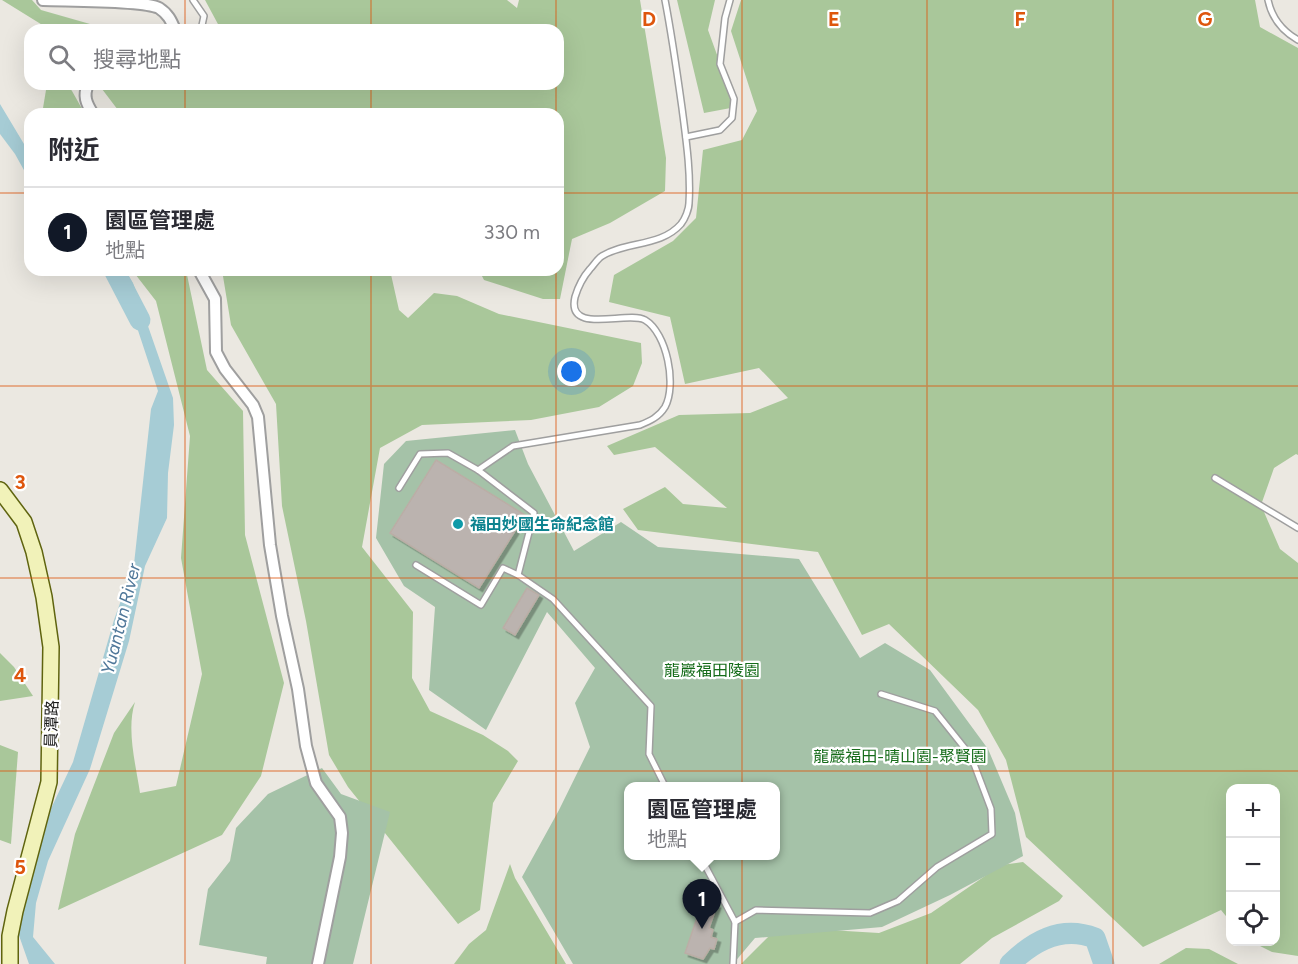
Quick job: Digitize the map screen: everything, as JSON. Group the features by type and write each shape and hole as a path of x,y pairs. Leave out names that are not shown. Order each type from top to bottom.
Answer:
{"street":[{"path":"43,0 133,2 157,7 171,18 173,24"},
{"path":"86,90 84,94 89,108"},
{"path":"202,276 215,299 216,352 225,369 254,405 258,417 270,545 298,689 306,746 316,783 340,817 340,857 318,964"},
{"name":"員潭路","path":"0,490 24,522 44,597 51,647 49,783 15,911 10,936 10,964"}],"lane":[{"path":"193,0 204,16 202,24"},
{"path":"478,470 513,446 640,425 654,419 665,408 670,391 670,373 666,353 658,333 645,320 632,316 587,319 578,314 575,298 583,278 600,257 613,250 666,236 682,223 689,206 686,137 665,0"},
{"path":"686,137 720,130 732,118 734,99 720,64 725,18 730,0"},
{"path":"1268,0 1276,22 1287,34 1298,40"},
{"path":"399,488 420,454 448,453 478,470 534,513 518,575"},
{"path":"1215,478 1298,528"},
{"path":"416,565 481,605 503,568 518,575 554,599 651,706 649,754 663,782"},
{"path":"735,922 756,910 870,913 897,901 937,867 992,834 991,809 971,756 935,711 881,694"},
{"path":"703,860 735,922 733,964"}],"green space":[{"path":"2,0 32,0 41,10 90,24 41,24"},
{"path":"205,0 507,0 517,8 519,0 640,0 666,158 665,191 610,223 572,239 560,299 543,299 484,280 482,276 564,276 564,108 116,108 103,90 564,90 564,24 218,24"},
{"path":"677,0 715,0 708,30 736,107 704,113"},
{"path":"741,0 1255,0 1260,27 1298,48 1298,455 1296,454 1274,468 1261,505 1280,549 1298,563 1298,956 1272,952 1260,946 1280,946 1280,784 1226,784 1226,916 1221,910 1143,947 1026,837 1006,760 978,710 889,624 862,635 818,552 638,530 623,509 665,487 683,504 727,508 655,447 614,455 607,446 679,415 750,413 788,398 759,368 685,384 670,317 609,302 614,275 673,241 696,218 703,150 742,140 757,111 731,31"},
{"path":"46,90 71,90 82,108 43,108"},
{"path":"137,276 187,276 207,370 243,411 245,535 284,683 261,776 222,835 58,910 75,834 114,733 135,702 131,724 140,793 176,786 202,674 181,558 190,436 156,301"},
{"path":"223,276 391,276 399,310 408,318 434,293 457,296 499,314 641,343 642,363 633,386 599,407 531,420 422,425 380,448 362,547 413,612 412,678 430,711 483,735 508,751 518,761 493,803 480,910 458,924 348,787 329,755 306,621 282,506 276,404 231,325"},
{"name":"龍巖福田陵園","path":"515,430 528,464 574,551 621,522 658,547 799,559 860,658 885,643 930,670 988,749 1015,813 1023,856 950,895 882,927 755,938 733,964 573,964 522,877 590,747 575,703 595,668 547,612 486,730 429,690 435,607 404,586 376,538 384,464 406,441"},
{"path":"0,653 14,667 33,696 0,701"},
{"path":"0,745 18,752 11,844 0,840"},
{"path":"322,768 341,794 390,812 353,964 266,964 267,957 199,945 208,889 230,861 236,828 268,794"},
{"path":"1023,862 1063,896 1059,901 992,938 960,964 741,964 773,932 829,930 879,933 931,913 1001,865"},
{"path":"510,864 515,878 566,964 454,964 469,944 486,930"},
{"path":"1186,948 1209,949 1238,964 1159,964"}],"water":[{"path":"0,104 24,144 24,170 15,154 0,134"},
{"path":"113,276 129,276 133,283 173,398 174,425 168,473 167,518 145,566 129,641 90,769 48,861 36,903 33,937 55,964 29,964 16,927 34,871 47,817 73,762 114,620 134,564 151,409 158,391 123,285"}],"building":[{"name":"福田妙國生命紀念館","path":"436,460 525,515 479,588 390,533"},
{"path":"527,588 539,595 515,635 503,628"},
{"path":"703,900 717,905 709,928 713,930 711,937 717,939 714,949 710,948 703,959 685,953"}],"waterway":[{"name":"Yuantan River","path":"117,276 140,320"},
{"path":"1010,964 1038,942 1049,937 1071,933 1095,938 1104,964"}],"place":[{"name":"福田妙國生命紀念館","path":"458,524"},
{"name":"園區管理處","path":"702,929"}],"park label":[{"name":"龍巖福田-晴山園-聚賢園","path":"900,756"}]}
